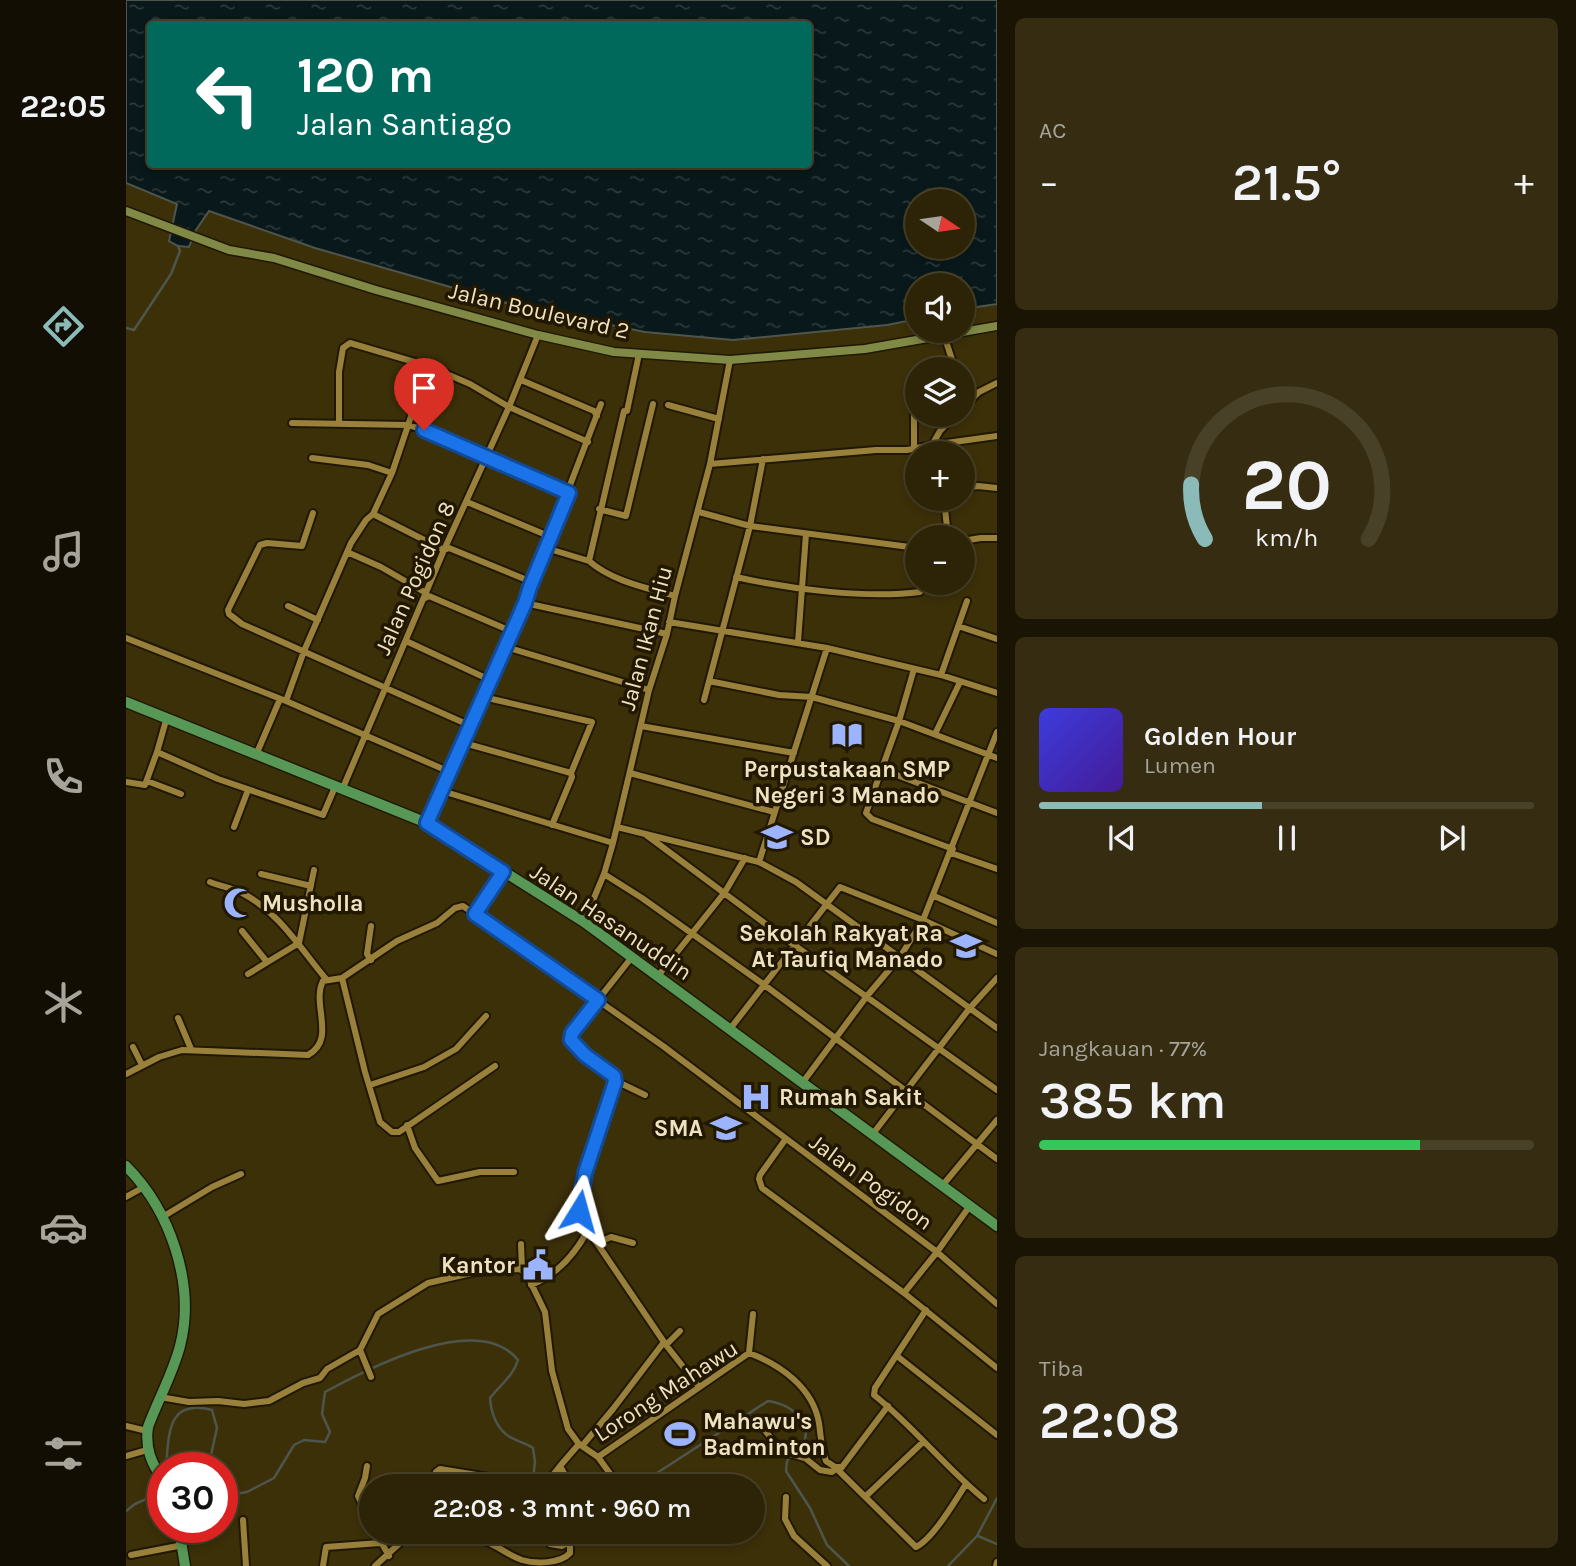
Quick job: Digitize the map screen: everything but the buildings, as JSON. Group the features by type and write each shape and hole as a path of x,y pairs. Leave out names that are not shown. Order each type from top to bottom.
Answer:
{"highway":[{"name":"Jalan Hasanuddin","path":"126,702 427,823 584,922 997,1226"},
{"path":"126,1166 164,1216 181,1271 183,1327 179,1347 147,1431 147,1450"},
{"path":"183,1545 185,1566"}],"main road":[{"name":"Jalan Boulevard 2","path":"126,211 229,250 274,258 376,290 538,335 614,352 730,360 865,349 905,342"},
{"name":"Jalan Boulevard 2","path":"975,330 997,326"}],"street":[{"name":"Jalan Pogidon 8","path":"248,790 323,815 366,734 444,550 488,457 538,335"},
{"path":"339,423 339,372 345,345 350,343 428,366 470,384 509,407 588,442"},
{"path":"589,561 599,509 624,411 627,410 639,354"},
{"name":"Jalan Ikan Hiu","path":"584,922 604,874 613,843 649,690 667,634 699,512 730,360"},
{"path":"256,755 283,700 347,552 366,520 373,514 392,472 428,366"},
{"path":"521,380 594,411 597,416"},
{"path":"975,396 997,383"},
{"path":"427,823 525,603 601,404"},
{"path":"599,509 626,516 653,404"},
{"path":"668,405 719,419"},
{"path":"292,423 408,425 440,435 569,493"},
{"path":"963,441 997,436"},
{"path":"710,464 905,450"},
{"path":"312,458 368,465 392,472"},
{"path":"704,700 750,526 763,459"},
{"path":"975,486 997,488"},
{"path":"467,502 551,537"},
{"path":"699,512 750,526 905,546"},
{"path":"313,513 302,546 267,543 260,545 228,611 242,624 471,726"},
{"path":"373,514 444,550 449,548 527,580 530,587"},
{"path":"798,642 806,534"},
{"path":"975,539 997,538"},
{"path":"547,548 589,561 598,569 635,586 675,596"},
{"path":"347,552 381,567 425,596 506,629 511,634"},
{"path":"736,577 803,589 890,595 905,594"},
{"path":"941,675 967,601"},
{"path":"525,603 667,634"},
{"path":"288,606 318,620"},
{"path":"669,622 827,648 941,675 997,693"},
{"path":"958,626 997,639"},
{"path":"126,638 366,734 450,772"},
{"path":"406,642 490,680"},
{"path":"506,647 649,690"},
{"path":"759,862 827,648"},
{"path":"914,669 867,815 997,869"},
{"path":"709,681 779,695 812,697 899,721 997,758"},
{"path":"935,734 960,682"},
{"path":"483,697 592,722 552,825"},
{"path":"126,782 143,786 147,781 167,717"},
{"path":"641,726 794,753"},
{"path":"803,1082 867,996 900,957 923,920 997,732"},
{"path":"464,743 571,773"},
{"path":"157,752 248,790 234,827"},
{"path":"881,769 997,813"},
{"path":"630,773 774,811"},
{"path":"147,781 181,794"},
{"path":"442,791 613,843"},
{"path":"617,827 759,862 796,882 997,1028"},
{"path":"645,834 794,945 997,1090"},
{"path":"659,976 725,892 745,858"},
{"path":"248,974 299,943 314,870"},
{"path":"326,979 342,978 397,941 437,923 457,906 463,906 475,914 503,872"},
{"path":"261,874 311,886"},
{"path":"604,874 763,984 997,1159"},
{"path":"210,882 240,892 262,905 299,943 326,979"},
{"path":"730,1029 836,889 843,886 997,954"},
{"path":"934,896 997,923"},
{"name":"Jalan Pogidon","path":"475,914 598,1000 937,1252 997,1304"},
{"path":"370,960 367,950 371,926"},
{"path":"242,931 268,962"},
{"path":"632,957 572,1033 571,1040 585,1055 614,1076 615,1082 585,1173 579,1211 582,1221 665,1343 699,1387"},
{"path":"342,978 382,1124 396,1133 495,1066"},
{"path":"872,1135 969,1009 997,978"},
{"path":"126,1074 169,1054 191,1049 308,1055 315,1050 321,1039 323,1020 320,989 326,979"},
{"path":"370,1085 424,1067 456,1049 486,1016"},
{"path":"178,1017 191,1049"},
{"path":"133,1047 142,1065"},
{"path":"615,1082 645,1095"},
{"path":"942,1186 997,1120"},
{"path":"407,1125 415,1148 438,1181 480,1172 514,1172"},
{"path":"785,1140 758,1179 762,1188 904,1293 997,1368"},
{"path":"164,1216 212,1187 241,1174"},
{"path":"126,1197 144,1187"},
{"name":"Jalan Pogidon","path":"937,1252 969,1207"},
{"path":"531,1285 557,1270 575,1251 588,1230"},
{"path":"597,1243 611,1237 633,1243"},
{"path":"160,1397 189,1402 244,1404 269,1401 303,1383 320,1378 327,1369 360,1350 377,1314 428,1283 477,1272 522,1269 521,1244"},
{"path":"904,1293 937,1252"},
{"name":"Lorong Mahawu","path":"522,1269 545,1312 552,1371 566,1423 580,1445 598,1457 749,1353 787,1374 804,1388 815,1408 826,1461 831,1466 840,1467 839,1471 865,1497"},
{"path":"926,1310 874,1392 984,1499"},
{"path":"749,1353 753,1314"},
{"path":"554,1474 613,1409 665,1343 681,1331"},
{"path":"360,1350 370,1375"},
{"path":"897,1356 997,1436"},
{"path":"759,1423 779,1450 806,1458 822,1471 831,1472 840,1467 888,1406"},
{"path":"126,1426 147,1431"},
{"path":"923,1442 865,1497 913,1546 917,1547 936,1527 966,1484"},
{"path":"126,1456 147,1450"},
{"path":"598,1457 610,1474"},
{"path":"365,1474 367,1466"},
{"path":"560,1466 564,1474"},
{"path":"435,1474 440,1469 471,1474"},
{"path":"786,1497 785,1519 794,1536 827,1566"},
{"path":"243,1520 246,1566"},
{"path":"323,1566 326,1547 366,1544"},
{"path":"381,1544 389,1556"},
{"path":"375,1566 401,1544"},
{"path":"490,1544 522,1559 560,1566"},
{"path":"550,1545 566,1544"},
{"path":"537,1561 565,1558 570,1553 570,1544"},
{"path":"131,1555 183,1545"}],"water":[{"path":"126,0 997,0 997,304 975,307 975,273 905,273 905,321 733,340 645,332 506,303 315,248 209,211 196,230 189,247 178,246 169,241 177,204 126,183"}],"waterway":[{"path":"126,328 134,330 171,274 180,251 178,246"},
{"path":"238,1494 247,1492 274,1478 294,1445 304,1440 325,1442 330,1432 322,1414 325,1392 394,1359 450,1342 477,1341 500,1346 518,1360 510,1375 490,1398 493,1415 502,1431 533,1448 534,1474"},
{"path":"655,1474 768,1401 786,1406 807,1427 805,1439 787,1461 786,1471 810,1508 827,1545 849,1566"},
{"path":"167,1452 173,1422 186,1410 197,1408 212,1410 217,1428 212,1452"},
{"path":"948,1566 977,1536 997,1498"},
{"path":"126,1511 147,1499"},
{"path":"978,1536 997,1544"}],"place":[{"name":"Perpustakaan SMP Negeri 3 Manado","path":"847,735"},
{"name":"SD","path":"777,837"},
{"name":"Musholla","path":"239,903"},
{"name":"Sekolah Rakyat Ra At Taufiq Manado","path":"966,946"},
{"name":"Rumah Sakit","path":"756,1097"},
{"name":"SMA","path":"726,1128"},
{"name":"Kantor","path":"538,1265"},
{"name":"Mahawu's Badminton","path":"680,1434"}],"route":[{"path":"424,430 569,493 525,603 427,823 503,872 475,914 598,1000 571,1034 571,1040 585,1055 614,1076 615,1082 585,1173 579,1211"}]}
